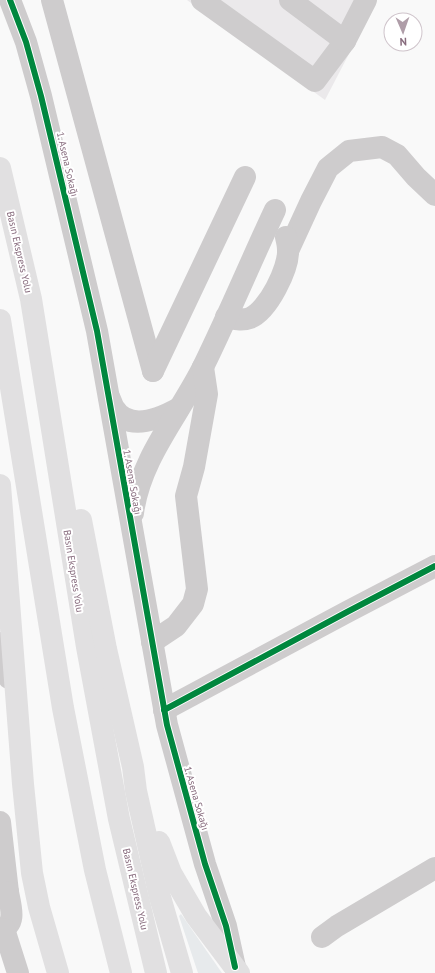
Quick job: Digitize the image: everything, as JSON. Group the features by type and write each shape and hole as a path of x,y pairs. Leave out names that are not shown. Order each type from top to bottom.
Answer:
{"highway":[{"name":"Basın Ekspress Yolu","path":"0,168 31,299 99,716 119,819 156,973"},
{"path":"31,299 58,404 106,649 133,767 136,791 160,897 182,973"},
{"path":"0,320 72,753 95,870 121,973"},
{"path":"0,485 23,784 32,873 39,907 58,970"},
{"path":"133,767 163,855 171,873 196,916 236,971"}],"street":[{"name":"1. Asena Sokağı","path":"10,0 26,42 41,96 97,331 164,710 205,864 226,926 236,971"},
{"path":"52,0 153,371 244,177"},
{"path":"202,0 315,81 345,41 366,0"},
{"path":"290,0 345,41"},
{"path":"226,317 236,320 251,317 265,306 277,288 284,270 288,251 328,168 349,150 382,147 397,155 416,177 435,195"},
{"path":"131,526 134,499 140,479 203,367 273,214 284,231 288,251"},
{"path":"152,642 176,626 193,604 197,589 186,496 194,467 207,394 203,367"},
{"path":"107,392 114,409 120,416 129,420 140,422 151,421 177,412"},
{"path":"177,412 183,431 199,434"},
{"path":"164,710 435,566"},
{"path":"0,643 19,720"},
{"path":"0,822 4,893 12,915 10,923 2,929 18,973"},
{"path":"322,937 337,926 435,868"}],"shaded area":[{"path":"187,0 377,0 325,100"},
{"path":"181,914 222,973 198,973 179,916"}],"cycle path":[{"path":"10,0 26,42 41,96 97,331 167,725 205,864 226,926 235,967"},
{"path":"164,710 435,566"}]}
